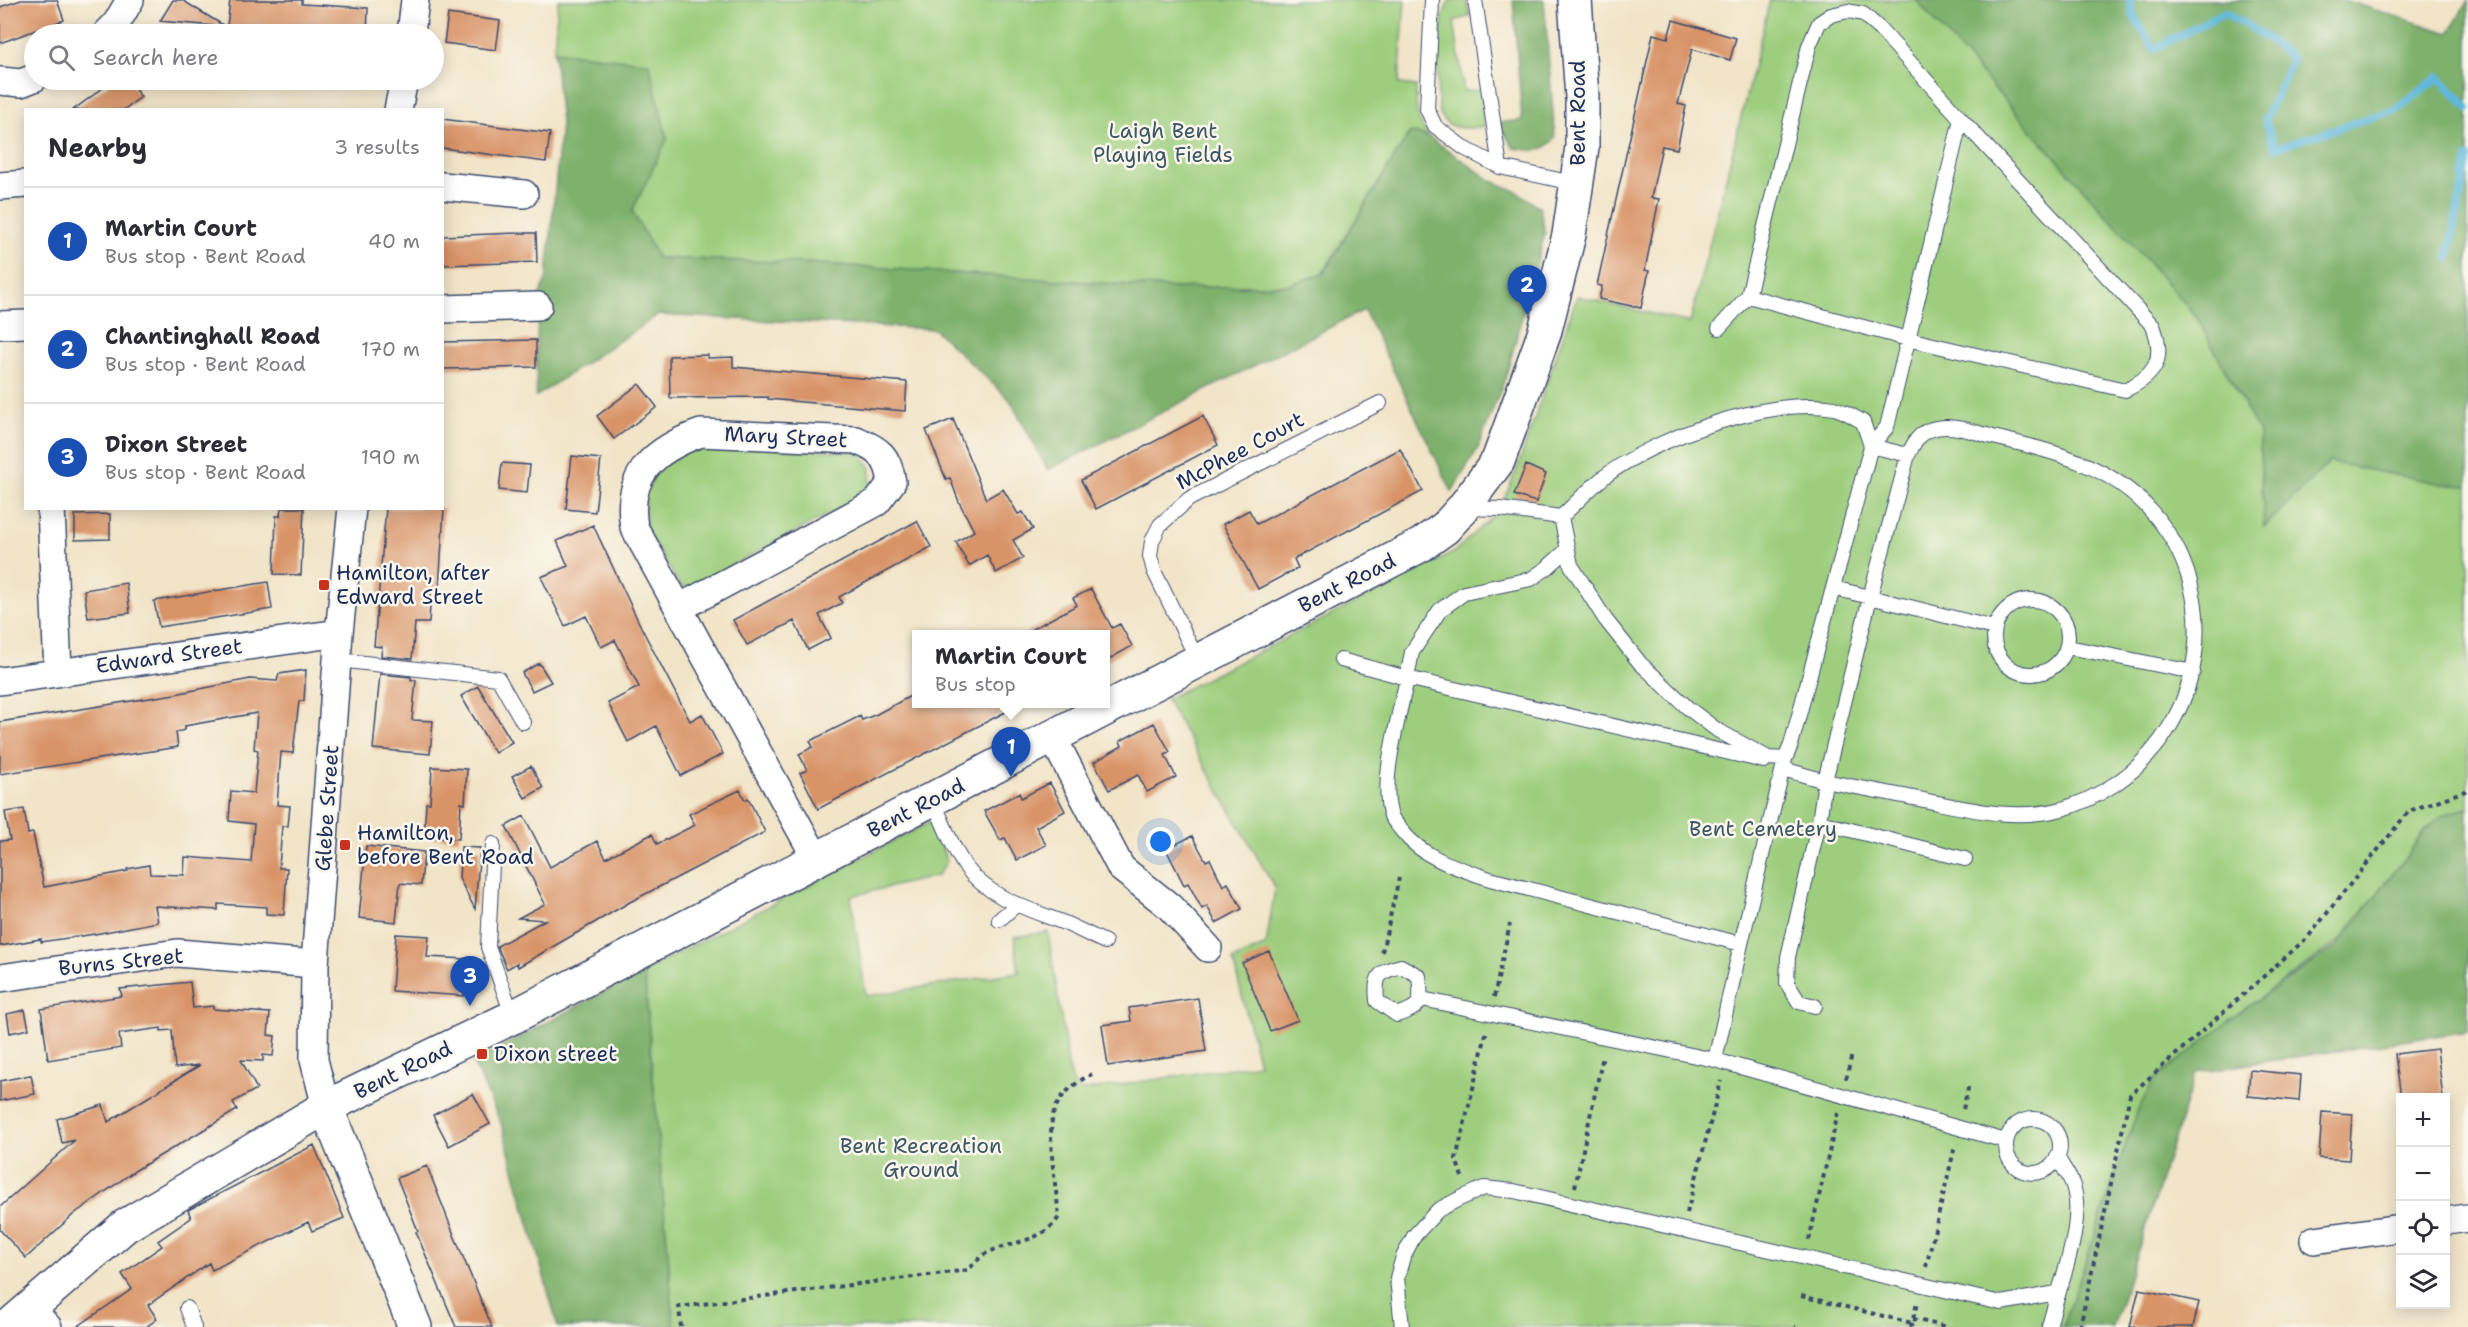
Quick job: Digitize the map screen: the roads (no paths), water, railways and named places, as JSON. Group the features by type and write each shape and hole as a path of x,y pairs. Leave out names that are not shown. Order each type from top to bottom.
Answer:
{"street":[{"path":"116,24 130,0"},
{"path":"412,24 415,0"},
{"name":"Bent Road","path":"1110,708 1421,545 1445,528 1498,461 1544,334 1569,235 1582,147 1575,0"},
{"path":"0,81 24,82"},
{"path":"398,108 402,90"},
{"path":"0,186 24,184"},
{"path":"444,186 524,194"},
{"path":"444,309 538,306"},
{"path":"0,325 24,324"},
{"name":"Mary Street","path":"679,608 876,502 892,482 889,465 876,448 856,440 701,433 677,441 659,452 645,467 634,490 631,508 634,527 816,858"},
{"path":"51,510 58,672"},
{"name":"Glebe Street","path":"326,1107 314,1059 315,964 339,633 352,510"},
{"name":"Edward Street","path":"0,681 339,633"},
{"name":"Bent Road","path":"28,1321 125,1226 326,1107 513,1017 816,858 1109,708"},
{"path":"1053,738 1121,868 1169,906 1208,948"},
{"name":"Burns Street","path":"0,978 177,953 315,964"},
{"path":"326,1107 415,1327"},
{"path":"2450,1220 2468,1218"},
{"path":"2314,1240 2396,1229"}],"lane":[{"path":"1432,0 1427,109 1435,126 1464,148 1500,167 1577,184"},
{"path":"1475,0 1500,167"},
{"path":"1719,328 1748,296 1809,46 1819,23 1831,15 1848,11 1863,14 1880,29 2153,326 2158,338 2158,353 2153,371 2143,382 2125,390 1908,339 1748,296"},
{"path":"1720,1061 1741,944 1784,764 1871,446 1887,427 1961,119"},
{"name":"McPhee Court","path":"1198,661 1154,571 1150,556 1152,541 1160,525 1189,498 1380,403"},
{"path":"1561,518 1605,476 1658,444 1716,423 1772,410 1807,406 1835,408 1863,422 1871,446"},
{"path":"1561,518 1571,565 1599,610 1640,663 1688,708 1717,730 1768,758 1826,781 1997,815 2030,815 2063,809 2096,796 2133,772 2157,746 2181,708 2193,672 2197,642 2195,602 2185,567 2170,536 2151,510 2126,488 2097,469 2054,452 1962,429 1938,426 1917,438 1908,455 1870,597 1826,781 1819,822 1788,957 1787,983 1799,1002 1815,1006"},
{"path":"1871,446 1908,455"},
{"path":"1462,508 1500,509 1561,518"},
{"path":"1568,549 1531,579 1464,594 1440,610 1413,652 1386,792 1392,817 1408,838 1428,855 1452,867 1490,879 1741,944"},
{"path":"1833,588 1994,628"},
{"path":"2032,600 2048,603 2061,615 2068,630 2068,647 2060,662 2046,672 2030,675 2013,671 2001,660 1994,645 1994,628 2002,613 2015,603 2032,600"},
{"path":"2068,647 2193,672"},
{"path":"338,660 498,678 522,722"},
{"path":"1341,660 1407,678 1764,761 1768,758"},
{"path":"933,800 971,881 1017,904 1105,942"},
{"path":"1819,822 1965,860"},
{"path":"493,844 488,947 513,1017"},
{"path":"999,920 1017,904"},
{"path":"1401,966 1419,976 1422,999 1416,1008 1397,1015 1377,1001 1376,982 1384,970 1401,966"},
{"path":"1422,999 1720,1061 2007,1140"},
{"path":"2033,1119 2045,1121 2053,1127 2060,1144 2057,1158 2048,1168 2037,1173 2024,1171 2013,1164 2006,1147 2007,1140 2017,1124 2033,1119"},
{"path":"2049,1327 2073,1243 2078,1210 2073,1185 2057,1158"},
{"path":"1402,1327 1397,1278 1403,1257 1414,1236 1438,1210 1484,1188 1514,1191 1572,1204 2001,1304 2057,1293"},
{"path":"187,1308 194,1327"}],"waterway":[{"path":"2130,0 2133,15 2154,49 2225,12 2261,34 2293,59 2265,119 2275,148 2396,110 2439,77 2468,108"},
{"path":"2448,258 2468,158"}],"place":[{"name":"Chantinghall Road","path":"1527,315"},
{"name":"Hamilton, after Edward Street","path":"324,585"},
{"name":"Martin Court","path":"1011,777"},
{"name":"Hamilton, before Bent Road","path":"345,845"},
{"name":"Dixon Street","path":"470,1006"},
{"name":"Dixon street","path":"482,1054"}],"park label":[{"name":"Laigh Bent Playing Fields","path":"1163,143"},
{"name":"Bent Cemetery","path":"1763,829"},
{"name":"Bent Recreation Ground","path":"921,1158"}]}
